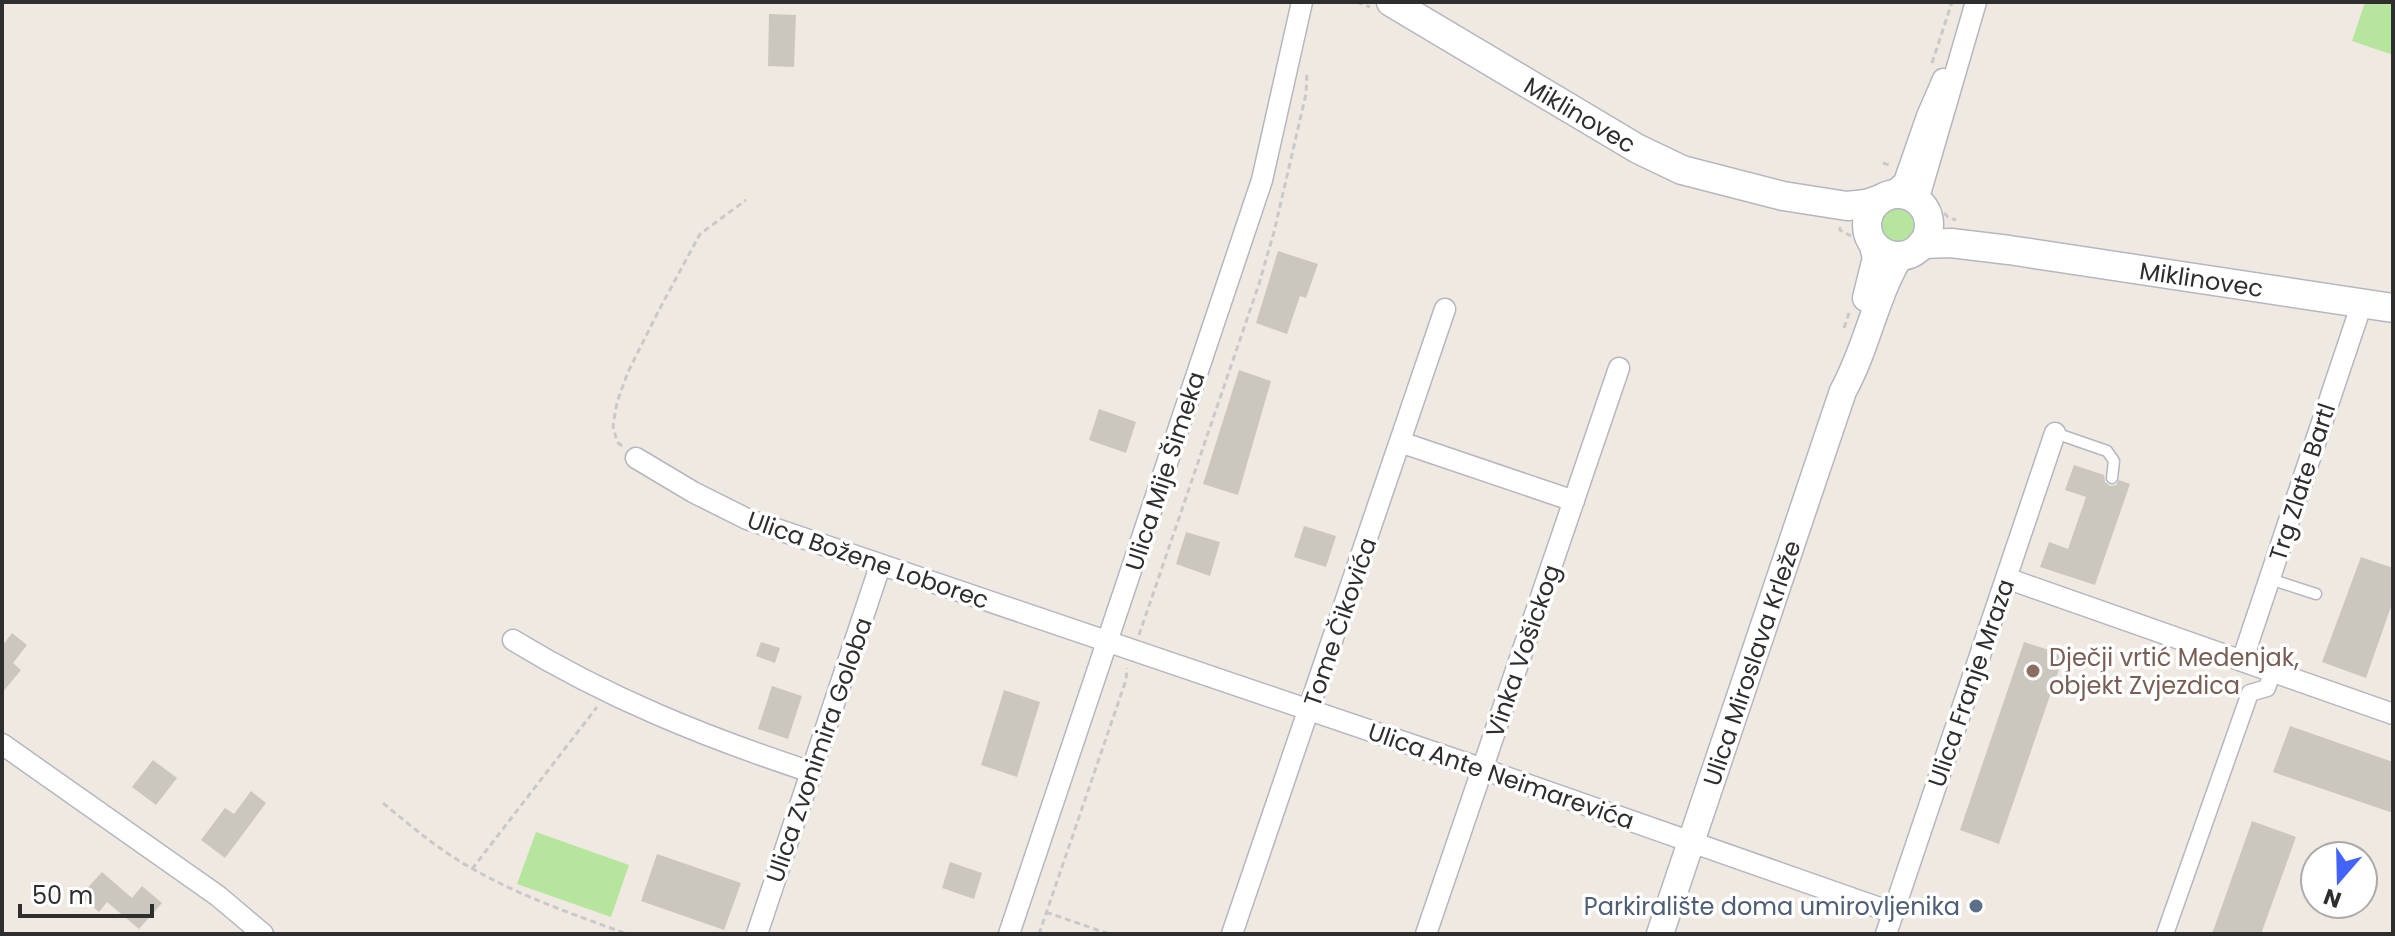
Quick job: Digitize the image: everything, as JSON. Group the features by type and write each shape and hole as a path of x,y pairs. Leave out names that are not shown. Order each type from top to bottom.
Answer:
{"main road":[{"name":"Miklinovec","path":"1391,2 1659,160 1703,177 1783,196 1847,206 1899,194 1917,230 1951,243 2393,308"},
{"name":"Miklinovec","path":"1783,196 1843,218 1870,237 1884,253 1917,230"},
{"path":"1870,237 1870,213 1884,198"}],"street":[{"name":"Ulica Mije Šimeka","path":"1009,934 1262,180 1302,2"},
{"name":"Ulica Miroslava Krleže","path":"1843,391 1855,370 1889,278 1917,230 1962,44 1976,2"},
{"name":"Ulica Miroslava Krleže","path":"1884,198 1904,182 1931,106 1962,44"},
{"name":"Ulica Miroslava Krleže","path":"1660,934 1843,391 1850,345 1876,258 1870,237"},
{"name":"Trg Zlate Bartl","path":"2242,661 2362,303"},
{"name":"Tome Čikovića","path":"1232,934 1445,309"},
{"name":"Vinka Vošickog","path":"1426,934 1619,368"},
{"name":"Ulica Franje Mraza","path":"1886,934 2055,433"},
{"path":"1400,442 1574,501"},
{"name":"Ulica Božene Loborec","path":"636,458 747,519 1108,642"},
{"name":"Ulica Zvonimira Goloba","path":"757,934 880,566"},
{"path":"2006,578 2393,714"},
{"path":"513,640 608,694 701,733 811,772"},
{"name":"Ulica Ante Neimarevića","path":"1108,642 1894,913"},
{"path":"2165,934 2250,693 2267,688 2269,682"},
{"path":"2,744 218,896 263,934"}],"lane":[{"path":"2055,433 2107,451 2114,461 2112,478"},
{"path":"2270,579 2316,594"}],"path":[{"path":"1039,934 1259,284 1306,94 1308,63"},
{"path":"636,458 617,442 613,426 617,402 628,372 700,234 746,200"},
{"path":"472,869 608,694"},
{"path":"383,803 424,837 472,869 539,902 627,934"},
{"path":"1046,912 1109,934"}],"green space":[{"path":"2365,2 2393,2 2393,55 2352,41"},
{"path":"1897,209 1909,214 1914,226 1909,238 1897,243 1885,238 1880,226 1885,214"},
{"path":"536,832 629,865 611,917 517,884"}],"building":[{"path":"769,14 796,15 794,67 768,66"},
{"path":"1278,251 1318,264 1306,298 1300,296 1287,334 1256,323"},
{"path":"1239,370 1271,381 1238,495 1203,484"},
{"path":"1099,409 1136,422 1126,453 1089,440"},
{"path":"2074,465 2104,475 2105,482 2110,486 2116,485 2119,480 2130,484 2095,585 2040,567 2049,542 2068,549 2086,497 2065,490"},
{"path":"1304,526 1336,536 1326,567 1294,557"},
{"path":"1186,532 1220,542 1210,576 1176,564"},
{"path":"2361,557 2393,568 2393,601 2366,678 2322,662"},
{"path":"12,633 27,645 13,663 21,670 2,693 2,646"},
{"path":"761,642 780,648 775,663 756,656"},
{"path":"2024,642 2064,655 1999,844 1960,830"},
{"path":"772,686 802,696 788,739 758,729"},
{"path":"1004,690 1040,702 1017,777 981,765"},
{"path":"2290,726 2393,762 2393,813 2273,772"},
{"path":"153,760 177,778 156,805 132,787"},
{"path":"251,791 266,803 225,858 201,840 225,808 234,814"},
{"path":"2252,821 2296,837 2261,934 2212,934"},
{"path":"657,854 741,883 724,930 641,901"},
{"path":"950,862 982,873 974,899 942,888"},
{"path":"102,872 132,898 142,886 162,903 139,929 107,902 99,912 80,896"}],"place":[{"name":"Dječji vrtić Medenjak, objekt Zvjezdica","path":"2033,671"},
{"name":"Parkiralište doma umirovljenika","path":"1976,906"}]}
